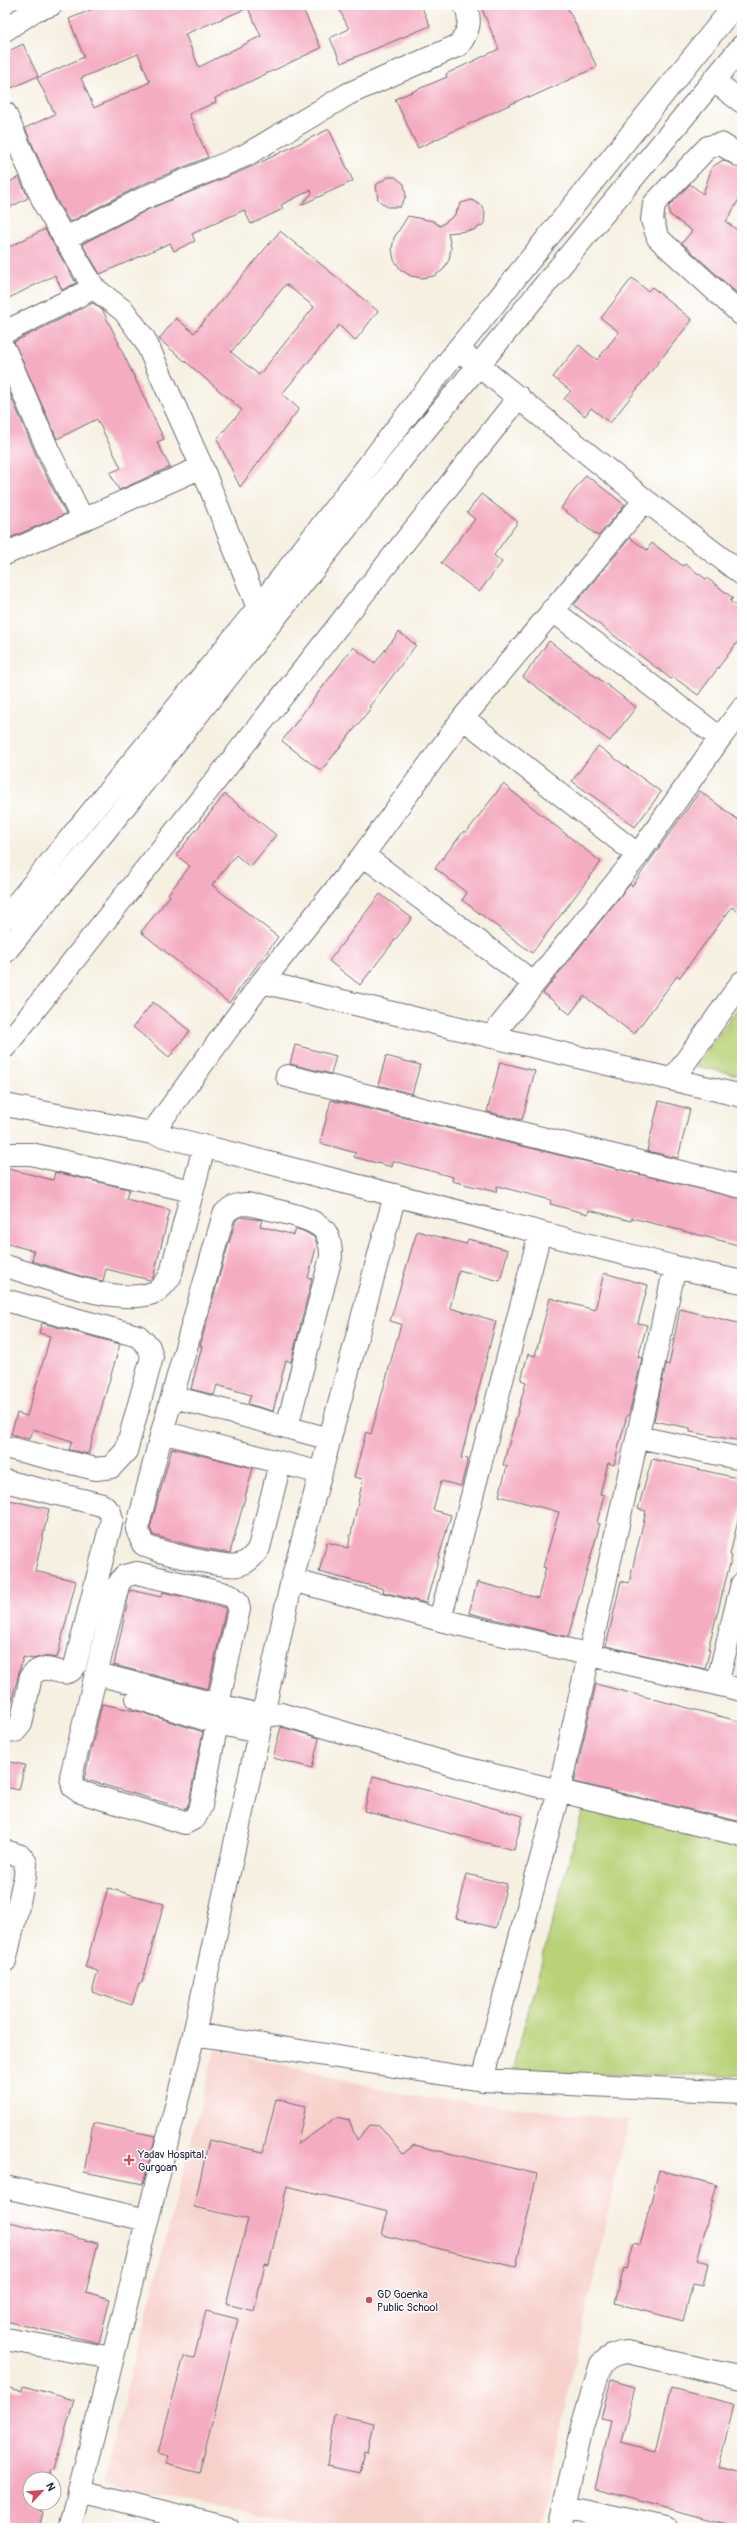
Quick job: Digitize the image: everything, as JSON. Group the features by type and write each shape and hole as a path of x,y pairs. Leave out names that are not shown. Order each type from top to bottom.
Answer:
{"main road":[{"path":"5,30 35,10 51,5"},
{"path":"64,240 144,198 246,155 348,94 459,45 468,33 470,16 465,5"},
{"path":"5,918 258,608 458,349 735,5"},
{"path":"5,952 88,852 478,365 742,46"},
{"path":"714,81 742,102"},
{"path":"5,113 46,207 64,240 94,288 124,311 145,340 202,467 258,608"},
{"path":"742,157 722,144 708,147 654,204 652,220 658,238 742,315"},
{"path":"5,332 94,288"},
{"path":"458,349 646,500 742,574"},
{"path":"5,350 49,452 84,520"},
{"path":"5,1047 519,397"},
{"path":"5,554 202,467"},
{"path":"152,1133 262,982 364,855 464,718 552,610 646,500"},
{"path":"552,610 720,738"},
{"path":"491,1037 638,855 720,738 742,710"},
{"path":"464,718 638,855"},
{"path":"72,837 88,852"},
{"path":"364,855 534,983"},
{"path":"262,982 742,1096"},
{"path":"673,1079 742,982"},
{"path":"287,1076 742,1187"},
{"path":"5,1105 152,1133 540,1233 675,1267 742,1282"},
{"path":"5,1266 111,1296 136,1297 156,1292 170,1277 204,1147"},
{"path":"5,1154 31,1154 192,1190"},
{"path":"70,2528 194,2034 292,1580 395,1195"},
{"path":"280,1463 258,1548 254,1556 246,1562 231,1566 155,1551 143,1544 137,1529 162,1432 174,1397 224,1214 231,1207 248,1204 313,1222 323,1228 331,1247 331,1257 287,1427"},
{"path":"440,1620 540,1233"},
{"path":"482,2080 559,1791 675,1267"},
{"path":"5,1300 138,1336 149,1347 152,1357 126,1451 111,1467 96,1469 5,1447"},
{"path":"174,1397 330,1438"},
{"path":"162,1432 321,1473"},
{"path":"638,1437 742,1459"},
{"path":"5,1481 102,1505 110,1512 112,1520 75,1666 72,1671 66,1673 42,1667 35,1670 31,1676 19,1728 15,1731 5,1729"},
{"path":"137,1573 230,1595 237,1601 239,1609 218,1713 201,1806 195,1818 185,1823 80,1792 73,1788 71,1776 118,1585 124,1576 137,1573"},
{"path":"292,1580 440,1620 742,1690"},
{"path":"717,1684 742,1584"},
{"path":"96,1679 261,1724 281,1714 456,1766 742,1835"},
{"path":"5,1851 21,1856 26,1863 25,1876 5,1961"},
{"path":"194,2034 482,2080 742,2092"},
{"path":"5,2187 147,2220"},
{"path":"5,2338 112,2358"},
{"path":"559,2528 582,2427 601,2364 606,2359 619,2353 627,2352 742,2378"},
{"path":"79,2491 228,2528"},
{"path":"564,2506 665,2528"}],"shaded area":[{"name":"GD Goenka Public School","path":"215,2049 412,2096 628,2120 539,2528 302,2528 103,2481"}],"green space":[{"path":"742,1002 742,1076 696,1066"},
{"path":"585,1802 742,1842 742,2075 511,2074"}],"building":[{"path":"102,5 301,5 321,48 215,98 216,102 189,114 208,157 139,186 70,222 57,201 25,128 55,114 37,78 84,57 69,19","holes":["248,8 261,36 199,67 185,34","138,54 150,82 94,108 81,78"]},
{"path":"337,5 421,5 430,26 341,63 330,38 349,29"},
{"path":"480,5 566,5 597,67 529,98 528,96 418,148 395,99 447,77 446,74 499,49"},
{"path":"23,44 38,76 5,91 5,53"},
{"path":"329,129 353,181 301,205 312,193 311,190 281,205 283,209 251,224 244,210 192,234 195,241 174,251 170,243 100,274 82,244 149,209 251,167"},
{"path":"723,160 742,169 742,194 726,222 742,233 742,298 682,243 692,231 669,214 669,206 690,184 703,194 712,167"},
{"path":"19,177 28,198 5,210 5,184"},
{"path":"388,177 395,177 404,184 406,196 400,207 387,207 378,200 376,185"},
{"path":"472,200 482,206 485,212 484,224 474,230 448,233 451,248 449,260 443,270 434,276 422,278 411,276 401,270 394,260 392,249 394,238 408,216 433,221 440,226 454,216 461,203"},
{"path":"45,229 76,283 62,290 55,275 5,300 5,249"},
{"path":"280,231 378,311 355,341 339,325 282,394 299,409 240,487 217,439 242,410 159,339 176,318 194,333","holes":["286,284 314,307 259,375 231,352"]},
{"path":"632,278 648,291 652,287 692,320 610,423 591,408 585,416 564,399 571,391 553,377 579,345 597,360 619,332 601,318"},
{"path":"93,303 103,311 119,343 164,439 157,442 170,467 119,490 110,473 121,468 97,419 57,439 14,342"},
{"path":"5,382 39,462 66,514 5,540"},
{"path":"586,475 625,505 598,536 561,508"},
{"path":"481,494 518,522 494,555 502,562 479,592 441,563 475,519 467,513"},
{"path":"630,538 647,550 652,543 683,566 685,564 706,579 707,578 733,598 730,601 742,610 742,636 698,695 672,676 671,679 574,605"},
{"path":"399,632 416,645 369,707 371,708 321,771 282,741 353,647 375,663"},
{"path":"549,641 636,707 610,741 523,677"},
{"path":"598,746 661,792 635,827 572,781"},
{"path":"503,784 601,862 532,953 462,900 467,893 435,868 464,831 466,833"},
{"path":"700,791 742,823 742,915 732,907 679,978 677,976 634,1034 584,996 570,1014 543,993 630,884 632,886"},
{"path":"225,794 276,835 250,867 236,855 212,885 278,937 229,1003 141,932 170,896 168,894 190,866 176,855"},
{"path":"380,894 412,918 360,985 329,961"},
{"path":"153,1002 190,1031 169,1057 133,1027"},
{"path":"295,1045 336,1056 331,1074 290,1064"},
{"path":"386,1056 420,1065 412,1094 378,1085"},
{"path":"500,1062 535,1071 522,1120 487,1112"},
{"path":"331,1100 742,1199 742,1246 632,1218 631,1221 589,1210 588,1214 550,1204 551,1200 497,1186 496,1192 452,1181 453,1177 393,1161 392,1167 354,1157 356,1153 320,1143"},
{"path":"659,1101 690,1109 678,1158 647,1151"},
{"path":"5,1168 53,1180 55,1172 129,1189 126,1199 170,1210 153,1278 150,1280 106,1269 103,1281 84,1277 32,1261 34,1251 5,1243"},
{"path":"241,1217 262,1220 260,1226 294,1235 296,1229 303,1231 314,1237 317,1244 308,1278 312,1279 291,1362 286,1360 273,1411 248,1404 251,1395 217,1385 214,1395 191,1389 202,1346 200,1346 224,1259 236,1220"},
{"path":"417,1231 466,1244 468,1239 508,1250 500,1281 459,1270 450,1308 496,1321 461,1458 468,1459 461,1486 441,1481 433,1510 451,1515 426,1603 383,1592 384,1589 319,1572 327,1542 348,1548 363,1479 354,1477 366,1432 371,1434 401,1324 390,1321"},
{"path":"604,1273 648,1285 638,1323 647,1325 638,1357 642,1358 629,1415 627,1415 614,1465 608,1463 600,1494 604,1495 597,1523 600,1524 568,1637 469,1613 477,1582 538,1598 546,1568 543,1567 559,1512 499,1496 507,1466 503,1465 526,1382 521,1380 528,1354 535,1356 550,1298 595,1310"},
{"path":"680,1309 742,1324 742,1441 690,1432 690,1428 654,1421 666,1364 669,1365"},
{"path":"42,1323 120,1344 88,1454 69,1450 72,1441 33,1429 30,1439 11,1434 17,1413 27,1416 45,1355 50,1336 39,1333"},
{"path":"172,1448 253,1468 230,1553 192,1546 153,1535 150,1528"},
{"path":"652,1459 742,1479 742,1503 730,1555 732,1556 708,1649 710,1649 705,1669 606,1646 621,1581 629,1583 646,1511 638,1509"},
{"path":"5,1499 49,1509 35,1571 76,1581 57,1658 44,1656 33,1659 23,1657 11,1703 5,1702"},
{"path":"130,1590 161,1597 163,1592 226,1608 208,1689 114,1665"},
{"path":"596,1684 742,1722 742,1822 574,1782"},
{"path":"102,1704 141,1712 203,1732 189,1802 186,1809 84,1779"},
{"path":"281,1727 319,1738 312,1768 273,1758"},
{"path":"5,1761 25,1765 19,1790 5,1787"},
{"path":"373,1776 523,1816 514,1850 364,1811"},
{"path":"467,1874 507,1884 496,1928 456,1918"},
{"path":"108,1888 164,1904 142,1983 139,1983 132,2005 92,1992 98,1971 85,1967"},
{"path":"276,2099 306,2106 297,2145 337,2117 349,2120 357,2140 370,2125 380,2126 403,2154 414,2145 537,2174 516,2267 382,2235 388,2211 287,2186 269,2265 265,2264 254,2311 226,2304 248,2219 194,2207 209,2140 263,2152"},
{"path":"93,2123 156,2136 143,2184 84,2172"},
{"path":"659,2170 717,2185 697,2260 708,2263 703,2285 693,2283 683,2321 615,2303 624,2268 627,2269 634,2243 640,2245"},
{"path":"5,2221 98,2243 86,2292 110,2299 99,2343 5,2321"},
{"path":"206,2311 238,2319 199,2473 166,2464 169,2456 158,2453 184,2356 194,2358"},
{"path":"611,2380 635,2387 621,2442 656,2451 671,2388 734,2404 719,2467 742,2473 742,2528 595,2489 611,2421 601,2419"},
{"path":"23,2386 74,2400 54,2470 22,2471 22,2511 43,2512 39,2528 5,2528 5,2387 22,2391"},
{"path":"334,2414 374,2423 368,2452 365,2451 360,2473 327,2466"}],"place":[{"name":"Yadav Hospital, Gurgoan","path":"129,2160"},
{"name":"GD Goenka Public School","path":"369,2300"}]}
